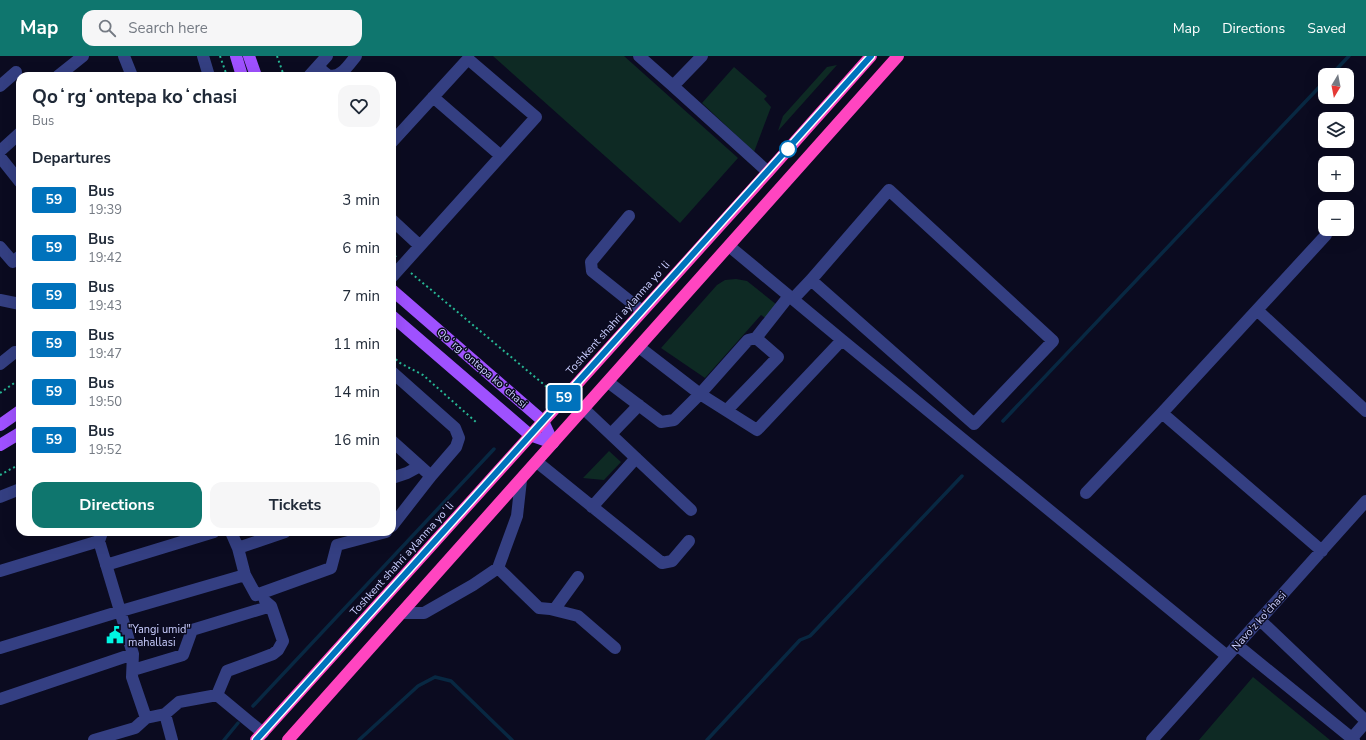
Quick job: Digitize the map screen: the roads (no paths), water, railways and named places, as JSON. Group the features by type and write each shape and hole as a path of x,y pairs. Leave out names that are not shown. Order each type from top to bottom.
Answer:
{"highway":[{"name":"Toshkent shahri aylanma yoʻli","path":"261,738 530,435 871,56"},
{"path":"288,740 898,56"}],"main road":[{"path":"236,56 241,72"},
{"path":"249,56 255,72"},
{"name":"Qoʻrgʻontepa koʻchasi","path":"396,293 543,421 553,443"},
{"name":"Qoʻrgʻontepa koʻchasi","path":"396,319 530,435 553,443"},
{"path":"0,424 16,414"},
{"path":"0,446 16,436"}],"street":[{"path":"63,72 82,56"},
{"path":"124,56 130,72"},
{"path":"203,56 208,72"},
{"path":"313,72 327,56"},
{"path":"342,72 356,56"},
{"path":"639,56 768,172"},
{"path":"673,86 702,56"},
{"path":"396,138 468,59 536,117 396,273"},
{"path":"318,67 324,72"},
{"path":"0,86 16,72"},
{"path":"433,97 501,156"},
{"path":"0,150 16,136"},
{"path":"0,157 16,177"},
{"path":"608,382 661,422 674,420 700,394 748,340 756,338 791,298 812,280 890,190 1053,341 974,424 812,280"},
{"path":"629,216 591,262 592,271 642,311"},
{"path":"396,224 420,246"},
{"path":"1086,493 1162,413 1324,236"},
{"path":"729,246 1227,656"},
{"path":"0,247 13,262 16,259"},
{"path":"0,300 16,303"},
{"path":"1257,310 1366,412"},
{"path":"727,410 778,357 756,338"},
{"path":"639,347 700,394 757,430 842,340"},
{"path":"0,364 15,352"},
{"path":"396,376 455,428 459,438 456,447 430,476 396,521"},
{"path":"611,434 638,405"},
{"path":"584,409 691,510"},
{"path":"1162,413 1322,551"},
{"path":"396,445 430,476"},
{"path":"592,507 636,458"},
{"path":"537,462 662,563 672,561 690,541"},
{"path":"396,477 420,466"},
{"path":"407,473 420,490"},
{"path":"401,613 424,613 473,585 498,568 517,516 521,480"},
{"path":"0,497 16,491"},
{"name":"Navo'z ko'chasi","path":"1152,740 1366,501"},
{"path":"0,571 100,536 106,565 133,654 132,677 146,718"},
{"path":"106,565 201,536"},
{"path":"217,694 226,671 273,654 278,650 283,641 271,606 256,595 245,575 238,548 233,536"},
{"path":"238,548 273,536"},
{"path":"256,595 331,568 337,545 371,536"},
{"path":"498,568 539,608 578,616 614,648"},
{"path":"0,648 245,575"},
{"path":"554,610 578,577"},
{"path":"133,670 183,655 192,630 271,606"},
{"path":"1237,645 1353,739 1366,722 1260,620"},
{"path":"0,700 133,654"},
{"path":"217,694 261,738"},
{"path":"94,740 135,728 146,718 165,714 179,702 217,694"},
{"path":"165,714 172,740"}],"waterway":[{"path":"1338,68 1349,56"},
{"path":"1003,421 1318,88"},
{"path":"253,706 494,449"},
{"path":"707,740 800,640 810,636 962,476"},
{"path":"359,740 418,686 435,677 451,681 512,740"},
{"path":"224,740 238,723"}],"place":[{"name":"\"Yangi umid\" mahallasi","path":"115,635"}]}
